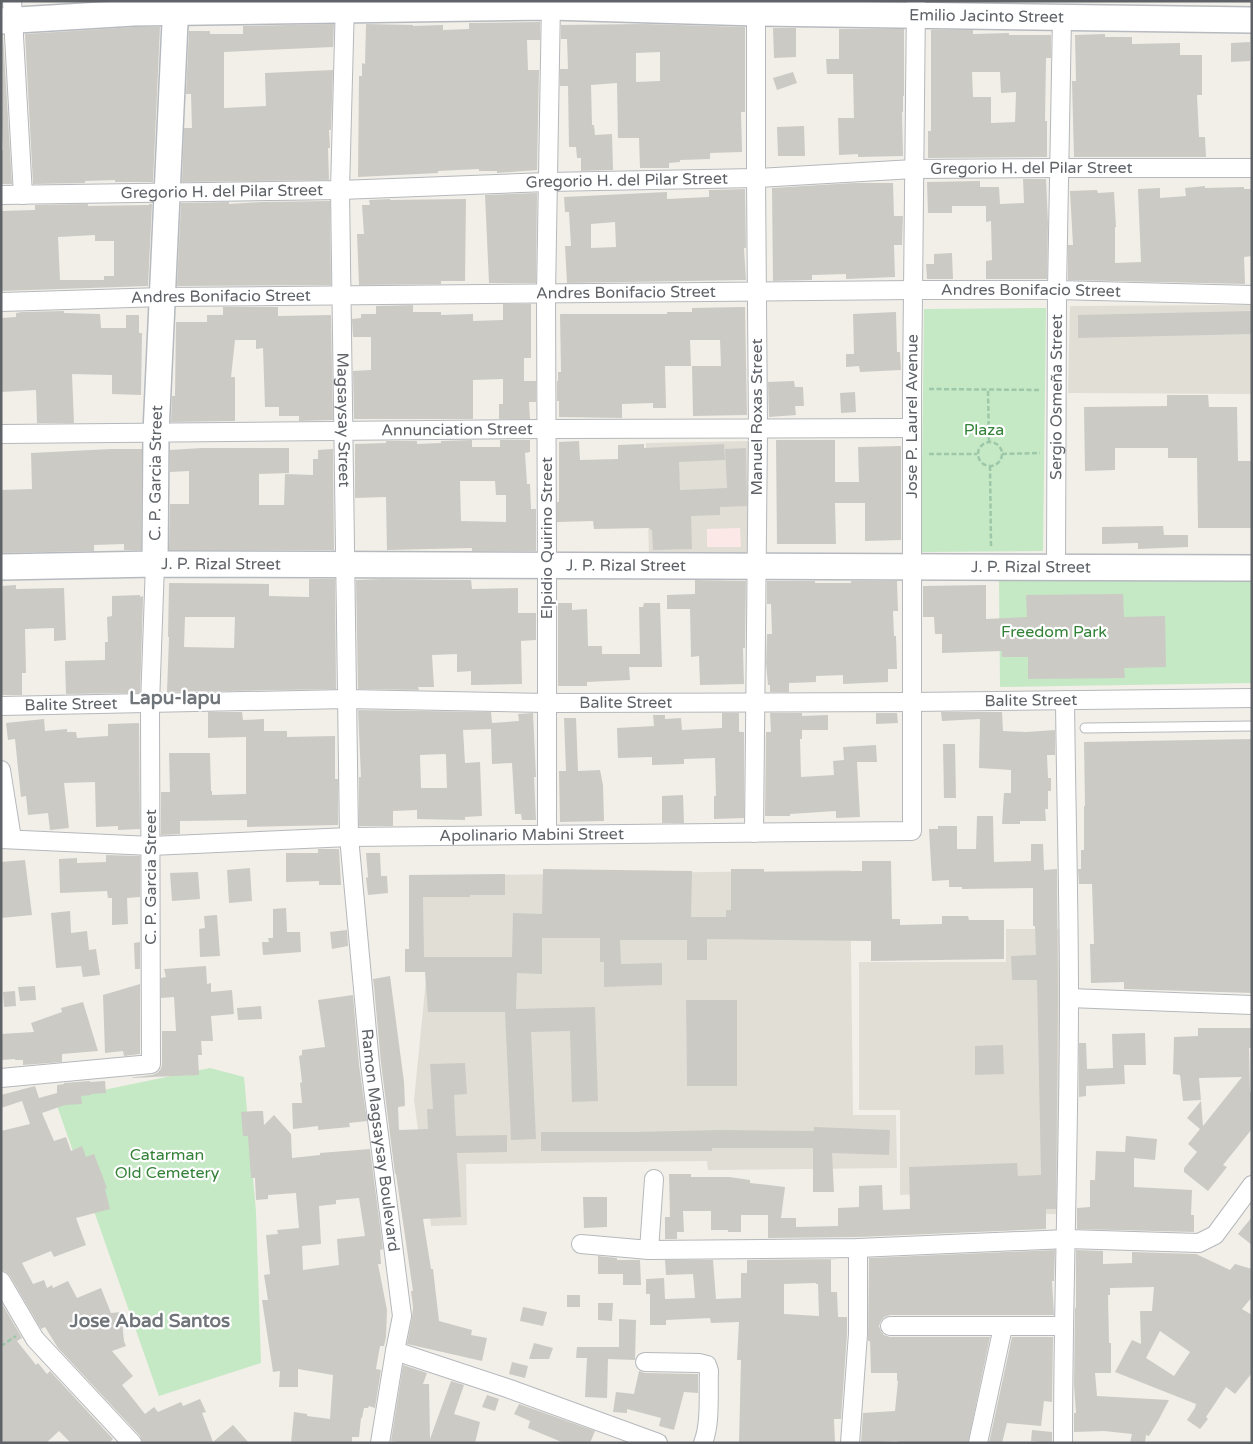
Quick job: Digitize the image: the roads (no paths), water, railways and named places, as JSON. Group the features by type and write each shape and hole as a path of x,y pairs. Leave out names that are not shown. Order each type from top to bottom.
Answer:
{"main road":[{"name":"Emilio Jacinto Street","path":"9,14 176,6 551,4 916,8 1062,17 1252,20"},
{"name":"C. P. Garcia Street","path":"155,564 156,433 176,6"},
{"name":"J. P. Rizal Street","path":"1,567 155,564 1252,568"}],"street":[{"name":"Elpidio Quirino Street","path":"546,835 548,703 546,294 551,4"},
{"name":"Magsaysay Street","path":"345,6 340,190 349,837"},
{"name":"Manuel Roxas Street","path":"754,833 758,429 756,7"},
{"name":"Jose P. Laurel Avenue","path":"912,831 912,389 916,8"},
{"path":"9,14 23,195"},
{"name":"Sergio Osmeña Street","path":"1056,567 1062,17"},
{"name":"Gregorio H. del Pilar Street","path":"1,195 340,190 547,182 756,178 914,169 1252,168"},
{"name":"Andres Bonifacio Street","path":"1,302 163,297 913,290 1058,290 1252,295"},
{"name":"Annunciation Street","path":"1,434 344,430 912,428"},
{"name":"C. P. Garcia Street","path":"1,1078 151,1064 150,704 155,564"},
{"name":"Balite Street","path":"1,706 347,699 548,703 912,702 1252,698"},
{"path":"1063,1443 1063,1326 1067,1239 1069,998 1065,700"},
{"path":"1,770 7,839"},
{"name":"Apolinario Mabini Street","path":"7,839 151,846 349,837 912,831"},
{"name":"Ramon Magsaysay Boulevard","path":"349,837 370,1064 402,1316 380,1443"},
{"path":"1069,998 1252,1005"},
{"path":"649,1250 654,1179"},
{"path":"581,1244 649,1250 858,1248 1067,1239 1199,1243 1215,1235 1252,1185"},
{"path":"850,1443 858,1334 858,1248"},
{"path":"1,1281 35,1339 132,1443"},
{"path":"890,1326 1063,1326"},
{"path":"978,1443 1003,1327"},
{"path":"395,1351 658,1443"},
{"path":"645,1362 699,1363 707,1365 709,1371 708,1421 707,1434 703,1443"}],"lane":[{"path":"1085,728 1252,726"}],"district":[{"name":"Lapu-lapu","path":"175,698"},
{"name":"Jose Abad Santos","path":"150,1321"}],"park label":[{"name":"Plaza","path":"984,430"},
{"name":"Freedom Park","path":"1054,632"},
{"name":"Catarman Old Cemetery","path":"167,1164"}]}
